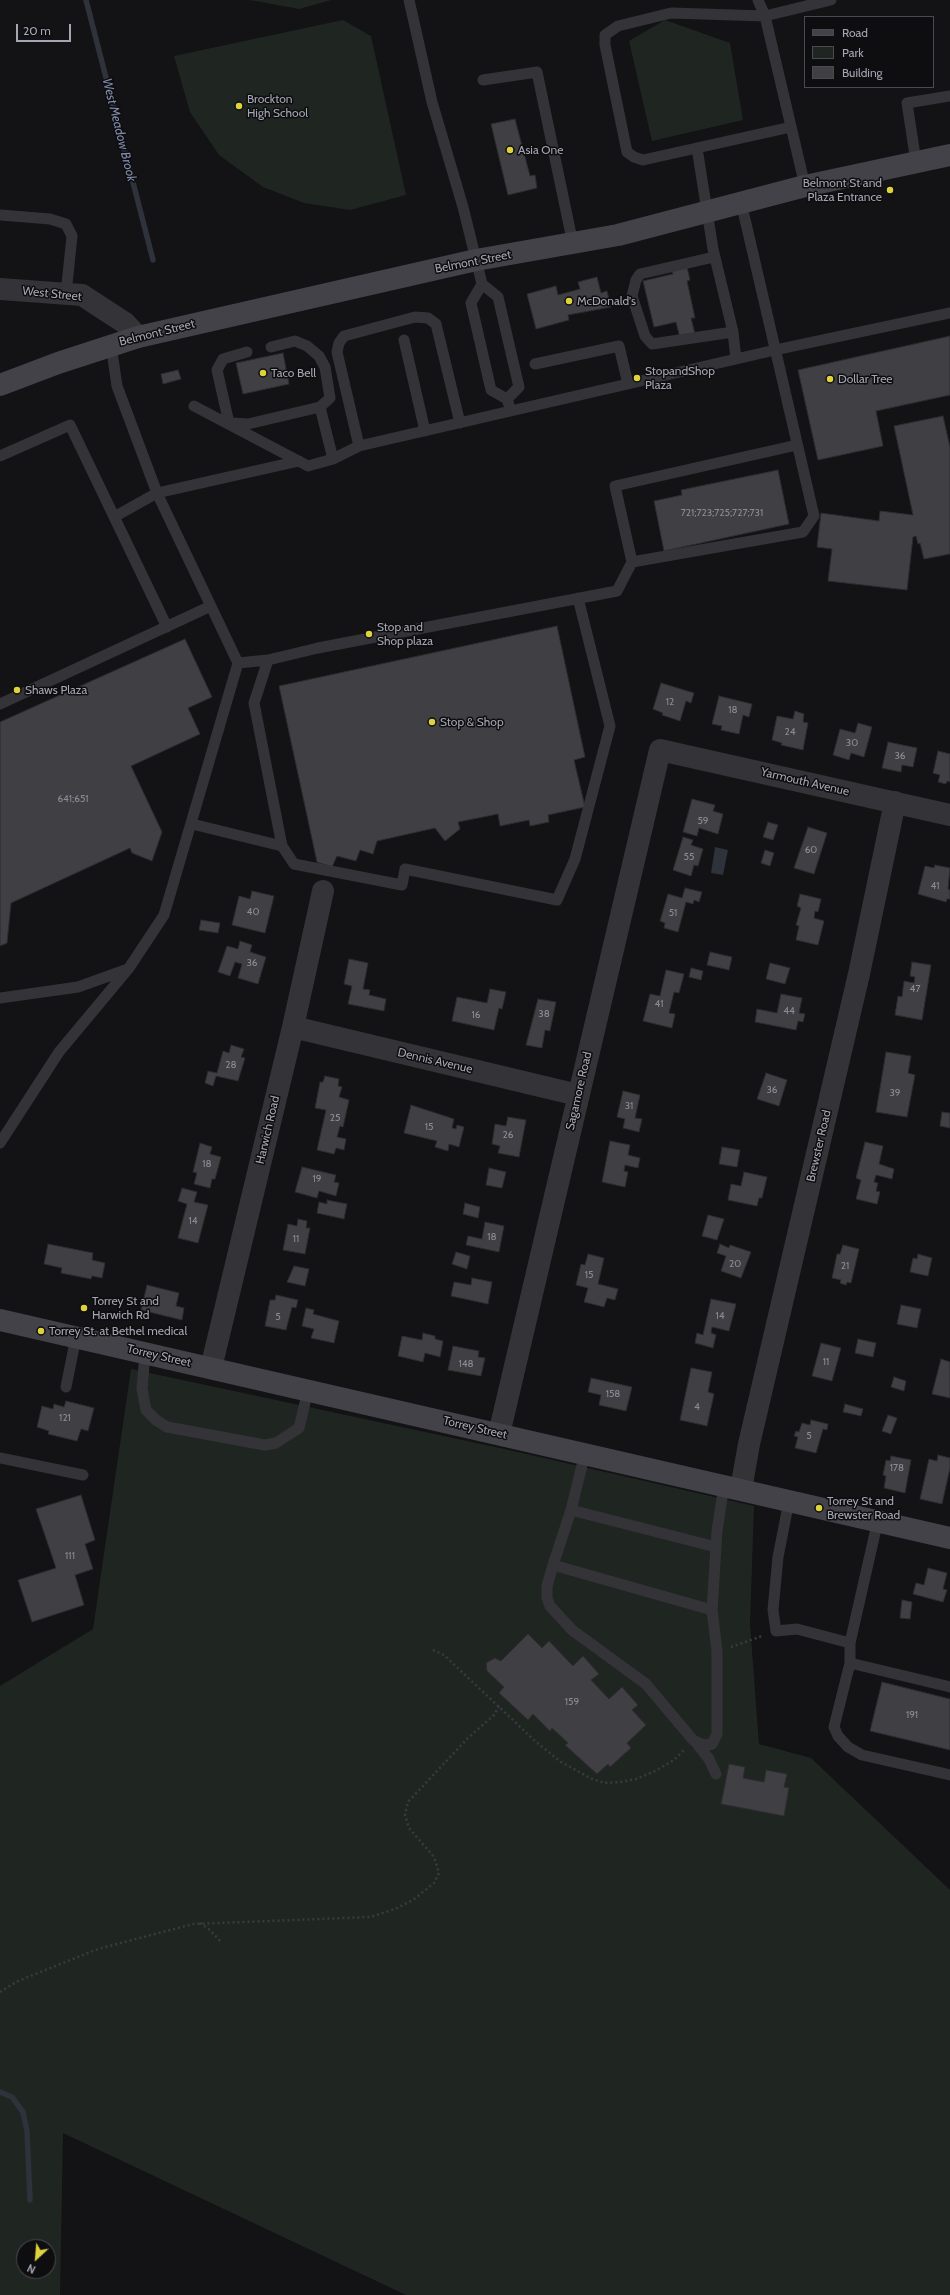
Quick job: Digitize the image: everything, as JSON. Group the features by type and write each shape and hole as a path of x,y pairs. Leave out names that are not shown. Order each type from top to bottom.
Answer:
{"main road":[{"name":"Belmont Street","path":"0,386 111,345 138,337 476,260 618,235 805,186 950,155"},
{"name":"Torrey Street","path":"0,1322 76,1337 789,1501 878,1520 950,1538"}],"street":[{"name":"West Street","path":"0,289 82,295 125,323 138,337"},
{"name":"Yarmouth Avenue","path":"660,750 950,815"},
{"name":"Sagamore Road","path":"499,1434 660,750"},
{"name":"Brewster Road","path":"732,1487 749,1444 859,974 895,802"},
{"name":"Harwich Road","path":"211,1368 293,1027 322,891"},
{"name":"Dennis Avenue","path":"293,1027 578,1095"}],"lane":[{"path":"409,0 432,102 463,207 482,284 498,297 519,387 507,399"},
{"path":"758,0 765,16 805,186"},
{"path":"791,128 643,160 634,157 627,152 605,35 618,26 671,13 765,16 830,0"},
{"path":"483,80 537,72 572,244"},
{"path":"916,162 906,103 950,96"},
{"path":"697,148 714,257 733,332 736,359"},
{"path":"632,562 803,532 814,516 741,202"},
{"path":"0,215 50,219 66,224 72,236 66,294"},
{"path":"714,257 640,274 636,280 632,296 644,336 652,344 733,332"},
{"path":"482,284 471,303 491,390 507,399 510,411"},
{"path":"194,406 229,423 308,466 332,459 359,446 775,350 950,313"},
{"path":"359,446 337,352 339,343 344,336 415,317 428,318 436,324 460,423"},
{"path":"404,340 425,431"},
{"path":"229,423 248,424 320,407 330,398 325,367 319,356 307,346 295,341 271,347"},
{"path":"0,1144 59,1052 129,968 164,915 192,824 238,663 157,493 117,386 111,345"},
{"path":"536,364 619,346 628,384"},
{"path":"229,423 217,370 223,359 247,352"},
{"path":"320,407 332,459"},
{"path":"0,456 70,425 166,627"},
{"path":"238,663 268,660 318,648 616,591 632,562 615,486 797,445"},
{"path":"114,517 157,493 299,461"},
{"path":"268,660 254,703 282,846 294,864 402,885 405,869 556,900 575,859 610,726 578,598"},
{"path":"0,704 211,606"},
{"path":"192,824 282,846"},
{"path":"0,998 78,987 129,968"},
{"path":"66,1387 76,1337"},
{"path":"145,1353 142,1389 146,1410 167,1427 265,1445 276,1443 299,1428 308,1390"},
{"path":"585,1453 571,1510 546,1593 550,1606 561,1620 585,1640 614,1659 646,1684 709,1759 716,1774"},
{"path":"0,1458 83,1475"},
{"path":"694,1740 701,1744 707,1745 712,1744 716,1740 717,1651 712,1610 716,1547 732,1487"},
{"path":"789,1501 778,1557 773,1610 776,1631 797,1629 850,1643"},
{"path":"571,1510 716,1547"},
{"path":"878,1520 850,1643 850,1663 834,1728 838,1736 848,1747 862,1755 950,1775"},
{"path":"553,1566 712,1610"},
{"path":"850,1663 950,1687"}],"path":[{"path":"717,1651 776,1631"},
{"path":"433,1650 444,1655 561,1762 576,1772 605,1783 620,1782 655,1771 674,1760 694,1740"},
{"path":"0,1992 18,1981 98,1949 200,1923 370,1916 395,1909 413,1900 434,1883 439,1872 434,1857 409,1828 405,1815 408,1802 468,1738 494,1715 499,1706"},
{"path":"200,1923 210,1930 221,1942"}],"green space":[{"path":"250,0 331,0 299,9"},
{"path":"343,20 371,36 406,195 350,210 304,203 263,187 219,155 190,112 174,56"},
{"path":"665,20 730,43 743,120 652,141 629,41"},
{"path":"131,1369 509,1450 754,1506 750,1624 759,1744 811,1758 950,1890 950,2295 406,2295 63,2133 60,2295 0,2295 0,1686 93,1629"}],"shaded area":[{"path":"715,847 728,850 723,875 711,873"}],"building":[{"name":"Asia One","path":"515,119 530,176 535,175 537,188 508,195 491,124"},
{"path":"687,267 690,280 687,281 695,318 691,318 695,334 680,338 676,322 654,327 643,281 673,274 672,271"},
{"name":"McDonald's","path":"597,277 601,293 607,291 611,307 568,315 569,320 536,329 527,294 556,286 558,295 580,289 578,282"},
{"path":"950,336 950,395 876,411 883,446 818,460 798,370"},
{"name":"Taco Bell","path":"283,353 289,384 243,394 236,363"},
{"path":"178,370 181,379 163,384 161,374"},
{"path":"943,416 950,447 950,554 924,559 920,543 918,544 916,536 913,537 907,590 828,581 832,549 817,547 821,513 879,521 880,511 913,515 894,426"},
{"path":"778,470 789,524 664,551 654,501 682,495 681,490"},
{"name":"Stop & Shop","path":"557,626 585,757 574,760 585,807 548,815 549,822 530,826 529,820 500,826 498,814 458,822 460,829 445,841 435,828 377,841 373,854 360,850 356,861 337,856 332,867 317,862 279,686"},
{"path":"185,639 212,697 188,708 200,734 131,766 162,832 152,861 132,853 130,848 11,903 7,943 0,946 0,722"},
{"path":"661,683 694,693 691,703 686,701 680,721 662,715 663,713 653,709"},
{"path":"719,696 752,704 749,717 743,715 739,734 721,730 722,726 712,724"},
{"path":"795,711 804,714 803,722 808,723 803,750 781,745 782,743 772,740 777,716 793,719"},
{"path":"858,723 872,727 864,757 851,753 849,760 833,755 840,729 855,733"},
{"path":"888,742 917,748 913,767 902,765 901,772 882,768"},
{"path":"938,751 950,754 950,782 947,781 946,784 938,782 940,775 933,773"},
{"path":"692,799 715,805 713,811 723,814 718,834 699,828 697,836 683,832"},
{"path":"768,822 778,825 773,840 763,837"},
{"path":"808,827 827,833 814,874 794,868"},
{"path":"683,837 693,840 691,845 703,849 698,866 694,865 691,876 673,870"},
{"path":"765,850 774,853 770,866 761,863"},
{"path":"935,865 950,868 948,889 950,890 950,899 947,899 946,902 918,894 925,866 934,868"},
{"path":"685,888 702,892 699,902 694,900 693,904 686,902 678,932 664,928 665,923 660,921 668,894 682,898"},
{"path":"252,891 274,896 265,933 232,925 239,896 250,899"},
{"path":"800,894 821,899 818,912 815,911 814,918 824,921 818,945 796,940 799,926 796,925 801,908 797,906"},
{"path":"201,920 220,923 218,933 199,930"},
{"path":"240,941 252,945 250,952 266,957 258,984 238,978 242,964 235,962 230,976 218,972 227,946 238,949"},
{"path":"710,952 732,957 729,970 707,965"},
{"path":"349,959 368,963 363,989 370,990 369,995 386,999 384,1011 348,1004 352,986 344,984"},
{"path":"912,962 931,965 922,1020 895,1015 898,996 902,997 904,981 914,983 915,977 910,976"},
{"path":"770,963 790,968 785,984 766,979"},
{"path":"691,968 703,971 701,980 689,977"},
{"path":"666,970 684,974 679,993 674,992 669,1013 675,1014 672,1028 643,1021 650,994 660,996"},
{"path":"490,989 506,992 502,1009 499,1008 494,1030 452,1021 457,997 487,1003"},
{"path":"781,994 802,998 799,1013 805,1014 803,1022 798,1021 796,1030 755,1022 757,1009 777,1013"},
{"path":"538,999 556,1002 550,1031 545,1030 542,1048 526,1045"},
{"path":"231,1045 244,1049 241,1057 245,1058 238,1081 216,1076 213,1086 205,1083 208,1071 217,1073 223,1051 229,1053"},
{"path":"886,1052 911,1056 908,1073 915,1075 907,1117 876,1112"},
{"path":"766,1073 787,1080 779,1106 757,1099"},
{"path":"325,1076 339,1079 338,1086 342,1087 339,1097 349,1100 343,1127 340,1126 337,1137 346,1139 344,1150 336,1148 334,1154 317,1150 326,1110 315,1108 320,1082 323,1082"},
{"path":"623,1091 640,1095 635,1118 642,1119 639,1132 623,1128 625,1119 617,1117"},
{"path":"411,1105 454,1119 452,1128 456,1129 457,1125 464,1127 459,1147 449,1144 448,1151 435,1147 437,1141 404,1133"},
{"path":"942,1112 950,1113 950,1128 940,1126"},
{"path":"508,1117 526,1120 519,1157 498,1153 500,1146 492,1144 495,1124 506,1126"},
{"path":"610,1141 630,1145 628,1155 640,1158 638,1168 625,1165 624,1171 628,1172 625,1187 602,1182"},
{"path":"865,1142 883,1146 879,1164 894,1169 892,1179 876,1175 874,1182 878,1183 876,1191 880,1192 877,1204 856,1199 861,1180 856,1178"},
{"path":"200,1143 212,1147 210,1154 221,1157 215,1179 212,1179 210,1188 194,1184 197,1173 193,1172"},
{"path":"722,1147 740,1150 737,1167 719,1164"},
{"path":"302,1167 336,1175 334,1182 339,1183 336,1196 319,1191 317,1198 295,1192"},
{"path":"489,1168 506,1172 502,1188 486,1185"},
{"path":"744,1172 767,1177 762,1198 759,1198 757,1206 728,1200 731,1184 741,1186"},
{"path":"182,1188 197,1192 194,1202 208,1205 198,1243 178,1238 187,1204 178,1201"},
{"path":"327,1200 347,1204 344,1219 317,1213 319,1202 327,1204"},
{"path":"465,1203 480,1207 478,1218 463,1214"},
{"path":"708,1215 724,1219 717,1240 702,1236"},
{"path":"298,1219 307,1221 306,1228 310,1228 305,1254 283,1250 288,1224 297,1226"},
{"path":"485,1222 504,1226 499,1252 466,1245 468,1236 482,1239"},
{"path":"48,1244 93,1253 92,1260 105,1263 102,1278 92,1276 91,1279 61,1273 62,1268 44,1264"},
{"path":"720,1244 729,1248 730,1245 751,1252 741,1278 721,1271 726,1256 717,1253"},
{"path":"843,1245 859,1249 851,1283 847,1282 846,1285 840,1283 841,1280 832,1278 837,1254 840,1254"},
{"path":"456,1252 470,1256 467,1269 452,1264"},
{"path":"588,1254 604,1258 598,1284 618,1289 615,1300 607,1298 604,1307 584,1302 588,1288 576,1285 581,1264 585,1265"},
{"path":"918,1254 932,1258 928,1276 910,1272 913,1258 917,1259"},
{"path":"294,1266 309,1269 305,1286 287,1282"},
{"path":"472,1278 492,1282 488,1304 451,1296 454,1282 471,1285"},
{"path":"147,1285 179,1293 176,1306 184,1308 182,1320 141,1310"},
{"path":"276,1295 298,1300 296,1308 292,1307 286,1330 265,1326 270,1300 275,1300"},
{"path":"711,1299 736,1304 729,1331 712,1327 711,1333 716,1335 713,1348 695,1343 697,1333 703,1335"},
{"path":"901,1305 921,1309 917,1328 897,1324"},
{"path":"306,1308 314,1310 313,1314 339,1321 334,1343 311,1338 314,1329 302,1326"},
{"path":"423,1333 435,1336 435,1339 443,1341 440,1357 425,1353 423,1362 398,1356 402,1336 422,1340"},
{"path":"858,1339 876,1343 873,1357 855,1353"},
{"path":"821,1343 841,1348 832,1381 812,1376"},
{"path":"453,1346 479,1351 478,1357 485,1358 481,1376 448,1370"},
{"path":"941,1359 950,1362 950,1398 932,1394"},
{"path":"691,1368 712,1372 708,1392 714,1394 707,1426 680,1420"},
{"path":"894,1377 906,1381 904,1391 891,1387"},
{"path":"591,1378 632,1387 626,1411 599,1405 601,1395 588,1392"},
{"path":"66,1401 94,1408 88,1431 81,1429 77,1441 48,1434 49,1431 37,1427 42,1406 53,1409 54,1404 64,1407"},
{"path":"845,1404 863,1409 861,1416 843,1412"},
{"path":"888,1415 897,1418 891,1434 882,1431"},
{"path":"811,1420 828,1424 827,1430 823,1429 816,1453 795,1448 798,1437 794,1436 796,1431 799,1432 802,1423 810,1425"},
{"path":"938,1455 950,1458 950,1468 942,1504 920,1499 929,1459 937,1461"},
{"path":"891,1456 911,1460 905,1493 884,1488 886,1476 883,1475 886,1460 890,1461"},
{"path":"81,1495 95,1540 85,1544 93,1569 75,1575 84,1605 32,1622 18,1580 56,1568 36,1509"},
{"path":"928,1568 947,1573 943,1589 947,1590 943,1602 913,1594 916,1583 924,1585"},
{"path":"902,1600 912,1602 910,1619 900,1618"},
{"path":"528,1634 542,1648 549,1641 573,1666 583,1656 599,1674 591,1680 609,1699 622,1687 638,1705 632,1710 646,1725 627,1743 631,1748 610,1767 608,1764 597,1774 565,1745 568,1743 552,1728 550,1731 533,1714 528,1720 499,1693 504,1687 487,1671 486,1663 495,1658 501,1661"},
{"path":"882,1682 950,1699 950,1750 870,1731"},
{"path":"729,1764 745,1767 743,1778 764,1782 766,1770 787,1774 784,1787 789,1788 784,1816 721,1804"}],"waterway":[{"name":"West Meadow Brook","path":"86,0 153,260"},
{"path":"0,2092 12,2097 23,2112 27,2131 30,2200"}],"place":[{"name":"Brockton High School","path":"239,106"},
{"name":"Asia One","path":"510,150"},
{"name":"Belmont St and Plaza Entrance","path":"890,190"},
{"name":"McDonald's","path":"569,301"},
{"name":"Taco Bell","path":"263,373"},
{"name":"StopandShop Plaza","path":"637,378"},
{"name":"Dollar Tree","path":"830,379"},
{"name":"Stop and Shop plaza","path":"369,634"},
{"name":"Shaws Plaza","path":"17,690"},
{"name":"Stop & Shop","path":"432,722"},
{"name":"Torrey St and Harwich Rd","path":"84,1308"},
{"name":"Torrey St. at Bethel medical","path":"41,1331"},
{"name":"Torrey St and Brewster Road","path":"819,1508"}]}
